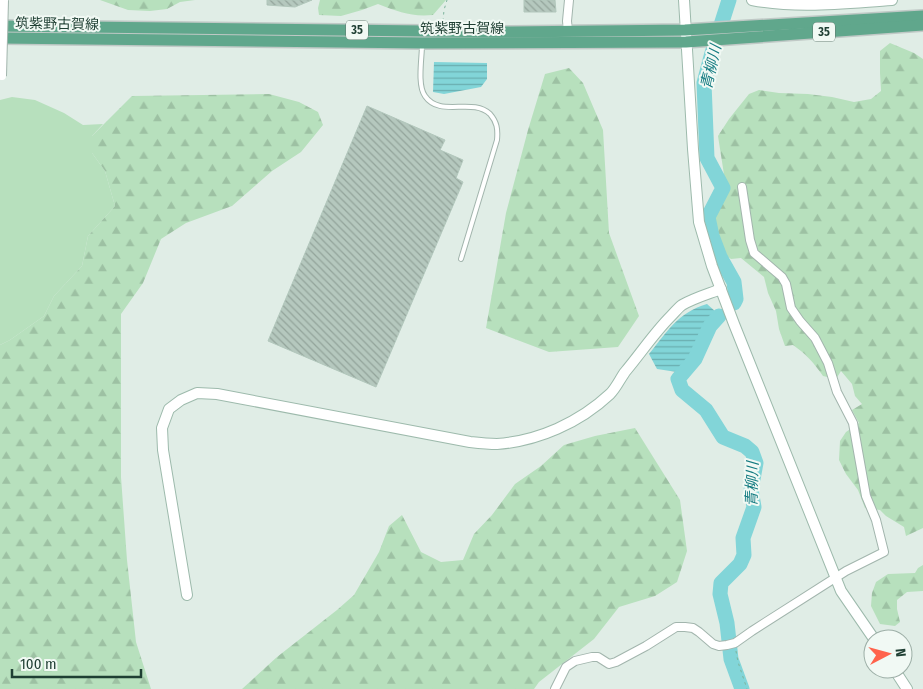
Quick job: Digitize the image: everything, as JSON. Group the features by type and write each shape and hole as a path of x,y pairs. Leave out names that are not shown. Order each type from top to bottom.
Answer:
{"main road":[{"name":"筑紫野古賀線","path":"0,26 442,31 685,30 712,34 923,16"},
{"name":"筑紫野古賀線","path":"726,33 923,25"},
{"name":"筑紫野古賀線","path":"0,38 422,43 686,42 712,34"}],"street":[{"path":"2,76 4,0"},
{"path":"568,31 569,0"},
{"path":"684,0 699,222 712,266 835,578 841,591 867,629"},
{"path":"752,0 788,5 892,0"},
{"path":"555,689 566,667 575,661 598,657 609,664 616,662 676,627 693,628 712,644 719,646 731,644 846,571 884,552 876,520 866,496 853,423 837,392 828,363 815,338 791,308 786,284 782,277 754,253 750,240 742,187"},
{"path":"187,595 163,450 162,428 169,409 180,400 197,393 217,394 470,442 495,444 522,440 546,434 572,422 590,410 611,393 658,328 681,306 721,289"}],"lane":[{"path":"422,43 421,78 425,96 433,103 444,107 476,107 486,110 494,119 498,129 497,140 461,259"}],"path":[{"path":"442,31 447,0"},
{"path":"731,644 747,689"}],"green space":[{"path":"100,0 195,0 180,2 167,9 150,11 128,10"},
{"path":"320,0 446,0 433,15 405,13 378,4 341,16 319,15"},
{"path":"890,43 923,59 923,528 906,536 904,527 880,510 865,508 858,490 846,474 839,460 840,441 846,432 859,423 852,410 862,404 855,396 852,384 841,371 836,379 823,376 798,348 793,345 785,346 779,329 776,311 768,293 764,277 741,258 731,259 718,249 710,219 721,202 725,181 718,136 749,94 759,90 832,97 854,102 871,99 881,91 880,51"},
{"path":"569,68 583,83 603,130 609,233 639,316 618,347 549,352 486,328 506,213 545,74"},
{"path":"269,94 299,102 318,112 323,125 301,152 272,171 232,206 186,223 161,239 143,283 121,314 121,477 127,560 136,642 151,689 0,689 0,345 44,316 54,296 82,266 88,236 115,206 105,171 92,153 92,136 132,96"},
{"path":"12,97 35,100 64,113 83,125 103,124 92,136 92,153 105,171 115,206 88,236 82,266 54,296 44,316 0,345 0,100"},
{"path":"635,428 680,500 687,551 677,582 655,596 619,607 594,639 539,682 534,689 242,689 277,657 354,595 379,552 389,526 402,515 421,552 441,562 463,560 474,534 492,515 515,484 541,466 564,445 595,436"},
{"path":"923,565 923,591 907,592 897,600 900,622 895,626 880,624 871,606 872,593 876,582 888,574 915,573"}],"water":[{"path":"434,62 487,63 487,79 481,87 444,94 433,92"},
{"path":"707,304 716,312 705,324 689,359 677,372 657,369 649,354 680,318 688,312"}],"building":[{"path":"267,0 312,0 295,7 267,5"},
{"path":"524,0 555,0 556,12 524,12"},
{"path":"367,106 445,140 440,150 463,160 456,178 463,182 376,387 268,341"}],"waterway":[{"name":"青柳川","path":"729,0 704,83 707,158 723,188 708,217 712,236 720,257 734,282 736,299 734,303"},
{"name":"青柳川","path":"719,316 710,326 695,359 678,379 682,390 706,410 723,437 745,446 752,452 756,463 751,490 754,507 743,538 744,555 740,564 721,583 720,594 727,623 731,659 742,689"}]}
